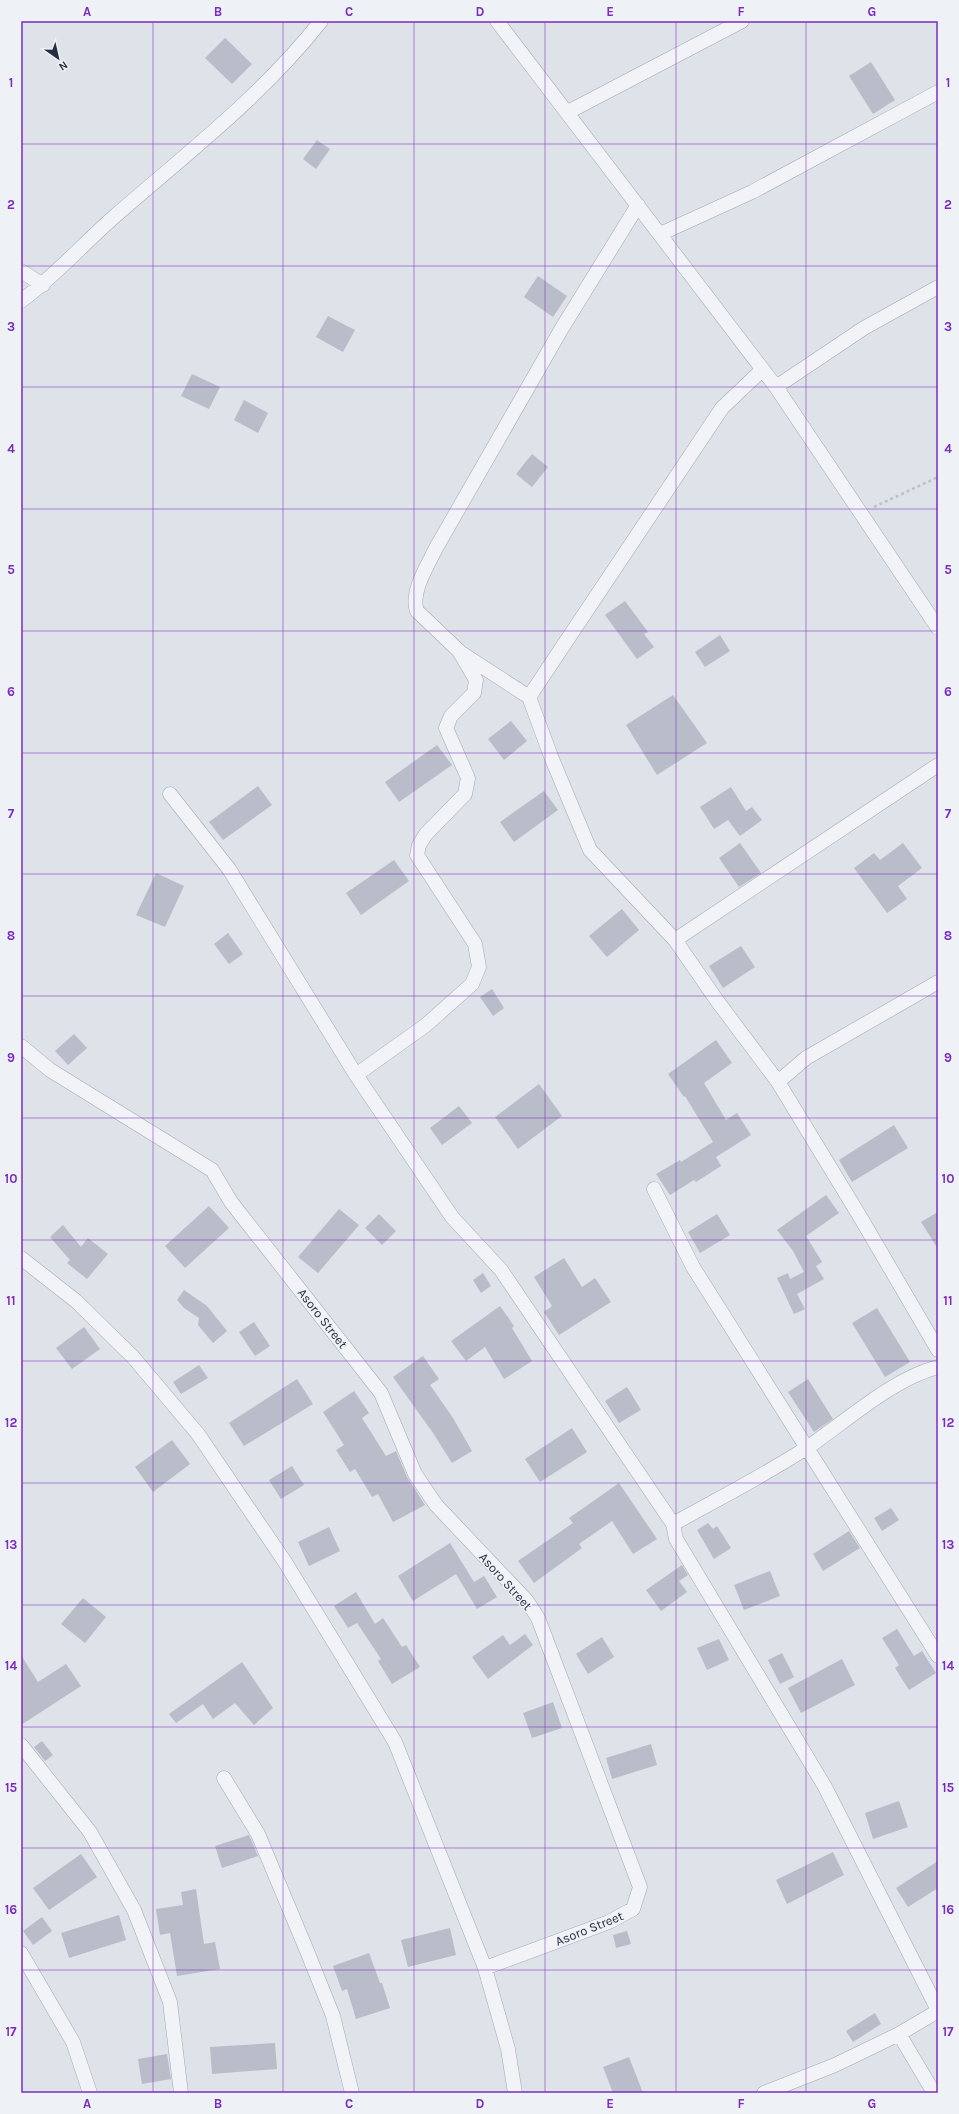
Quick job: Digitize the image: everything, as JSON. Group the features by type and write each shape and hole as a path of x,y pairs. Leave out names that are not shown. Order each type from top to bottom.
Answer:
{"street":[{"path":"21,301 43,285 92,236 254,96 321,21"},
{"path":"497,21 568,112 776,387 938,628"},
{"path":"568,112 742,21"},
{"path":"660,234 752,192 938,92"},
{"path":"638,205 562,328 436,548 420,584 415,604 417,611 459,651 529,697 552,759 590,850 675,940 718,1002 778,1082 860,1215 938,1350"},
{"path":"21,271 43,285"},
{"path":"776,387 864,328 938,287"},
{"path":"529,697 722,408 762,370"},
{"path":"356,1076 426,1025 472,984 479,967 475,944 417,855 419,845 426,834 465,794 468,778 446,728 451,716 474,693 476,680 459,651"},
{"path":"675,940 938,765"},
{"path":"170,794 229,869 356,1076 452,1217 501,1270 673,1524 676,1539 825,1787 938,2010 899,2034 835,2065 764,2093"},
{"path":"778,1082 806,1058 938,982"},
{"name":"Asoro Street","path":"21,1046 50,1070 212,1170 231,1202 381,1393 415,1474 436,1505 527,1601 538,1618 631,1859 640,1887 633,1909 609,1922 485,1968"},
{"path":"654,1189 693,1267 808,1447 938,1656"},
{"path":"21,1258 76,1301 133,1357 198,1434 284,1562 395,1742 485,1968 508,2049 514,2093"},
{"path":"673,1524 808,1447 869,1403 922,1371 938,1367"},
{"path":"21,1745 90,1832 134,1910 170,2002 181,2093"},
{"path":"224,1778 258,1834 307,1951 332,2016 352,2093"},
{"path":"21,1953 73,2042 90,2093"},
{"path":"899,2034 934,2093"}],"path":[{"path":"861,513 938,477"}],"building":[{"path":"225,38 252,64 232,84 205,58"},
{"path":"871,62 895,100 873,114 849,76"},
{"path":"317,140 330,149 316,169 303,159"},
{"path":"538,276 567,296 553,317 524,297"},
{"path":"328,316 355,330 343,352 316,337"},
{"path":"192,374 220,387 209,409 181,396"},
{"path":"244,400 268,413 258,433 234,420"},
{"path":"532,454 548,467 532,487 516,474"},
{"path":"625,601 648,632 644,634 654,647 637,659 605,615"},
{"path":"720,635 730,651 705,667 695,652"},
{"path":"673,695 707,743 657,775 626,725"},
{"path":"511,721 527,741 504,760 488,739"},
{"path":"437,745 452,765 399,802 385,782"},
{"path":"258,786 272,805 223,840 209,822"},
{"path":"731,787 746,811 752,807 762,820 740,836 728,820 714,829 700,807"},
{"path":"544,791 558,810 514,842 500,822"},
{"path":"740,843 761,873 739,887 719,858"},
{"path":"903,843 922,868 898,886 907,899 887,913 854,868 874,853 880,860"},
{"path":"394,860 409,881 361,915 346,893"},
{"path":"156,873 184,886 165,927 136,915"},
{"path":"622,909 639,930 607,957 589,936"},
{"path":"228,933 243,954 229,964 214,944"},
{"path":"741,946 755,967 723,988 709,966"},
{"path":"492,989 504,1008 493,1016 480,997"},
{"path":"74,1034 87,1048 68,1065 55,1051"},
{"path":"716,1040 732,1063 704,1083 726,1120 737,1113 751,1135 716,1157 721,1166 696,1182 694,1180 670,1195 656,1174 680,1160 681,1162 713,1142 685,1096 684,1097 668,1074"},
{"path":"539,1084 562,1116 518,1149 495,1117"},
{"path":"459,1106 472,1123 442,1145 430,1128"},
{"path":"894,1125 908,1148 852,1182 839,1160"},
{"path":"826,1195 839,1213 806,1236 822,1262 816,1266 824,1279 797,1294 805,1309 794,1314 777,1278 788,1273 790,1279 804,1272 793,1251 777,1230"},
{"path":"209,1206 229,1228 185,1268 165,1246"},
{"path":"339,1209 359,1225 318,1273 298,1257"},
{"path":"938,1212 938,1249 921,1222"},
{"path":"379,1214 396,1231 382,1245 365,1228"},
{"path":"717,1214 730,1235 700,1253 688,1232"},
{"path":"63,1225 81,1247 88,1238 108,1254 87,1279 67,1263 70,1260 50,1237"},
{"path":"564,1258 582,1287 595,1278 611,1302 559,1335 544,1312 552,1306 534,1277"},
{"path":"483,1273 491,1286 481,1293 473,1280"},
{"path":"184,1290 207,1306 227,1331 213,1343 198,1325 199,1318 184,1308 177,1300"},
{"path":"500,1306 514,1326 512,1328 532,1361 504,1379 485,1347 466,1361 451,1341"},
{"path":"877,1308 910,1362 885,1377 852,1323"},
{"path":"254,1322 270,1346 255,1356 239,1332"},
{"path":"84,1327 100,1349 72,1369 56,1348"},
{"path":"423,1356 439,1379 430,1385 453,1418 472,1451 452,1463 433,1433 393,1377"},
{"path":"199,1365 208,1378 181,1394 173,1382"},
{"path":"297,1379 313,1404 244,1446 229,1423"},
{"path":"808,1379 833,1419 814,1432 788,1392"},
{"path":"627,1387 641,1410 619,1423 605,1401"},
{"path":"354,1391 369,1413 362,1418 386,1456 396,1451 407,1477 425,1505 393,1522 378,1494 372,1497 355,1469 350,1472 336,1450 344,1445 323,1412"},
{"path":"572,1428 587,1452 540,1482 525,1459"},
{"path":"172,1440 190,1464 153,1492 135,1467"},
{"path":"292,1466 304,1485 281,1499 269,1480"},
{"path":"619,1483 657,1539 633,1554 612,1521 579,1544 582,1548 534,1583 518,1561 573,1523 569,1518"},
{"path":"891,1508 899,1520 882,1531 874,1518"},
{"path":"708,1523 713,1529 717,1526 731,1548 714,1559 697,1530"},
{"path":"329,1527 340,1551 309,1566 298,1542"},
{"path":"849,1531 860,1548 823,1571 813,1554"},
{"path":"450,1543 474,1582 484,1576 497,1597 477,1609 456,1574 413,1601 398,1576"},
{"path":"682,1565 688,1575 679,1581 687,1592 661,1611 646,1590"},
{"path":"770,1571 780,1596 744,1610 734,1585"},
{"path":"356,1592 375,1624 383,1618 402,1647 406,1645 420,1667 392,1684 378,1661 381,1659 357,1623 348,1628 334,1606"},
{"path":"83,1598 106,1617 85,1643 61,1624"},
{"path":"897,1629 914,1656 922,1651 936,1673 909,1690 895,1668 899,1665 882,1638"},
{"path":"525,1634 533,1645 488,1679 472,1657 503,1635 510,1645"},
{"path":"602,1637 614,1657 588,1674 576,1654"},
{"path":"719,1639 729,1660 707,1670 697,1648"},
{"path":"782,1653 794,1677 780,1684 768,1660"},
{"path":"21,1655 38,1682 66,1664 81,1686 21,1725"},
{"path":"842,1659 855,1685 801,1713 788,1688"},
{"path":"242,1662 273,1708 254,1725 235,1703 213,1719 203,1704 176,1723 169,1714"},
{"path":"553,1702 562,1728 532,1738 523,1713"},
{"path":"42,1741 53,1755 45,1761 34,1747"},
{"path":"651,1744 657,1765 612,1779 606,1758"},
{"path":"899,1801 908,1827 873,1839 865,1813"},
{"path":"249,1835 258,1856 222,1868 215,1846"},
{"path":"833,1852 844,1875 787,1904 776,1880"},
{"path":"81,1854 97,1877 49,1910 33,1888"},
{"path":"938,1861 938,1888 908,1907 896,1888"},
{"path":"196,1889 204,1944 215,1942 220,1969 177,1976 170,1933 160,1935 156,1909 183,1905 181,1892"},
{"path":"119,1915 126,1940 69,1958 61,1933"},
{"path":"42,1917 52,1931 33,1945 23,1931"},
{"path":"450,1928 456,1955 408,1967 401,1940"},
{"path":"627,1931 631,1944 616,1948 613,1935"},
{"path":"369,1953 380,1983 382,1983 390,2008 356,2019 347,1989 342,1991 333,1966"},
{"path":"875,2013 881,2024 853,2042 846,2031"},
{"path":"275,2043 277,2069 212,2074 210,2047"},
{"path":"167,2054 171,2079 142,2084 138,2059"},
{"path":"629,2057 643,2093 613,2093 603,2067"}]}
